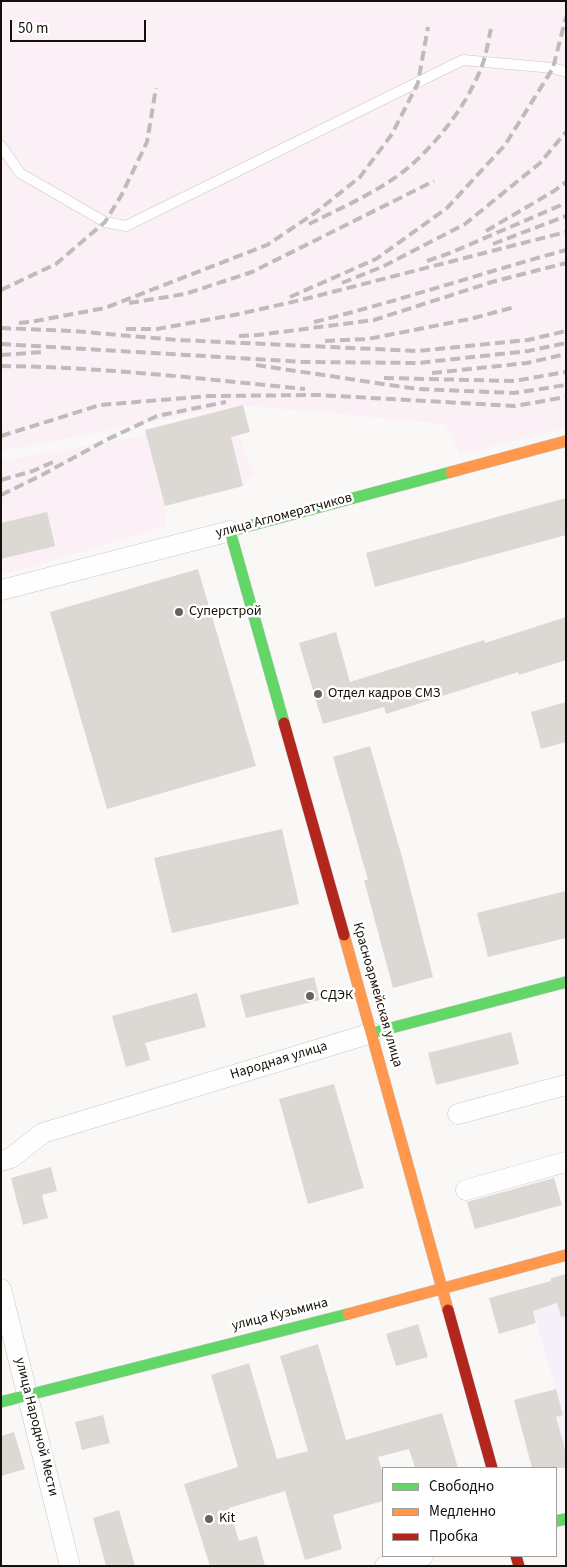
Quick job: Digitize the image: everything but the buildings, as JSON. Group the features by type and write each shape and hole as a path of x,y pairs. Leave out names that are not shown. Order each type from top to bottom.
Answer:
{"street":[{"name":"улица Агломератчиков","path":"1,590 566,441"},
{"name":"Красноармейская улица","path":"230,531 372,1033 492,1467"},
{"name":"Народная улица","path":"1,1161 11,1158 43,1133 372,1033 566,982"},
{"path":"458,1114 566,1086"},
{"path":"466,1190 566,1162"},
{"name":"улица Кузьмина","path":"1,1402 443,1289 566,1255"},
{"name":"улица Народной Мести","path":"1,1289 70,1566"},
{"path":"385,1566 419,1557"}],"lane":[{"path":"1,146 20,173 105,222 126,226 463,60 552,68 566,72"}],"shaded area":[{"path":"1,1 566,1 566,428 460,455 445,424 240,405 1,451"},
{"path":"232,420 254,473 243,486 165,506 166,526 1,575 1,461"},
{"path":"566,1301 566,1453 556,1417 563,1415 533,1311"}],"railway":[{"path":"290,297 376,259 447,208 505,145 553,68 566,17"},
{"path":"19,323 105,308 267,245 315,213 360,177 392,134 418,83 428,27"},
{"path":"309,224 386,183 409,167 432,145 452,120 470,92 486,55 491,29"},
{"path":"1,290 56,264 105,222 121,196 147,142 156,88"},
{"path":"342,283 384,266 465,224 540,163 566,132"},
{"path":"129,303 185,294 252,272 434,181"},
{"path":"486,231 566,182"},
{"path":"427,261 566,203"},
{"path":"493,244 566,216"},
{"path":"126,329 157,329 239,314 301,300 566,232"},
{"path":"314,322 566,250"},
{"path":"239,336 374,320 492,282 566,263"},
{"path":"325,341 368,339 470,319 515,307"},
{"path":"1,328 73,331 177,340 417,351 528,340 566,331"},
{"path":"1,344 305,362 418,363 528,351 566,343"},
{"path":"1,355 43,352"},
{"path":"432,373 527,363 566,354"},
{"path":"256,365 417,389 514,393 566,385"},
{"path":"1,366 115,371 305,389"},
{"path":"384,378 514,381 566,372"},
{"path":"1,436 100,405 209,396 319,395 515,406 566,397"},
{"path":"1,495 106,440 157,416 226,402"},
{"path":"1,480 33,471 53,462"}],"traffic: fast":[{"path":"284,723 230,531 451,472"},
{"path":"372,1033 566,982"},
{"path":"1,1402 348,1314"},
{"path":"557,1521 566,1519"}],"traffic: slow":[{"path":"451,472 566,441"},
{"path":"344,935 448,1310"},
{"path":"348,1314 566,1255"}],"traffic: jam":[{"path":"284,723 344,935"},
{"path":"448,1310 492,1467"},
{"path":"516,1557 519,1566"}],"place":[{"name":"Суперстрой","path":"179,612"},
{"name":"Отдел кадров СМЗ","path":"318,694"},
{"name":"СДЭК","path":"310,996"},
{"name":"Kit","path":"209,1519"}]}
